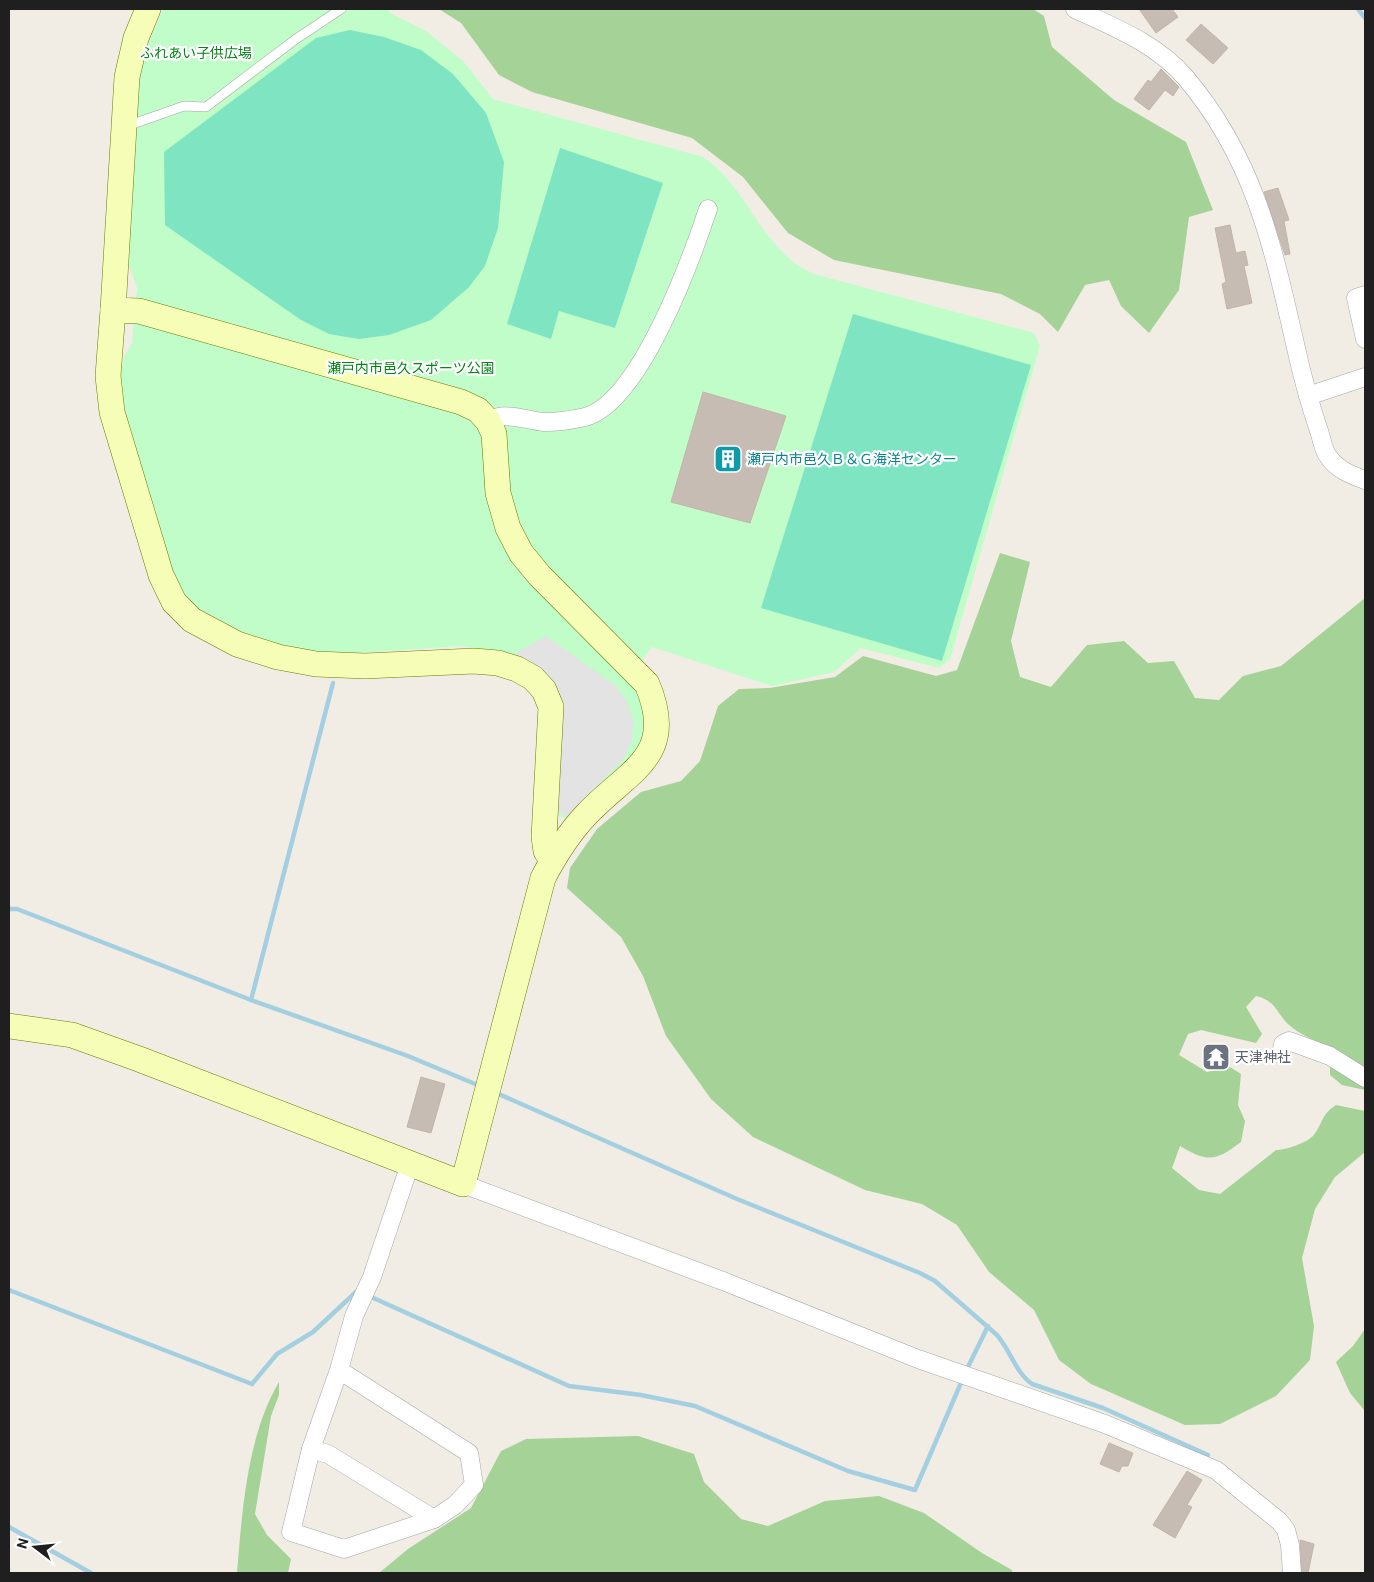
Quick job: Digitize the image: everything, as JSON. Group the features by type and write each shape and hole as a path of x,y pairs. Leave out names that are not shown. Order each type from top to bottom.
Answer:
{"street":[{"path":"148,9 136,38 127,77 108,376 112,412 161,575 174,602 192,620 229,640 278,657 316,664 364,666 474,661 490,662 517,669 533,678 544,690 551,707 544,837 546,851 552,860"},
{"path":"1074,9 1131,36 1164,56 1185,77 1206,104 1249,179 1269,236 1308,396 1327,455 1336,466 1365,480"},
{"path":"488,421 497,416 508,416 556,422 587,416 612,400 632,378 655,340 699,237 708,209"},
{"path":"1365,295 1356,298 1365,340"},
{"path":"113,310 139,311 460,402 478,410 488,421 494,434 498,493 508,528 521,553 540,575 648,684 656,703 658,717 656,734 650,752 638,768 586,814 552,860 543,878 463,1184"},
{"path":"1308,396 1365,377"},
{"path":"9,1026 72,1035 139,1059 410,1164 723,1281 918,1360 1105,1424 1216,1470 1279,1521 1286,1530 1292,1573"},
{"path":"1282,1054 1283,1044 1289,1041 1330,1056 1365,1078"},
{"path":"339,1370 468,1453 474,1485 454,1505 434,1519 344,1548 290,1532 311,1449 339,1370 354,1316 365,1293 410,1164"},
{"path":"311,1449 328,1454 434,1519"}],"lane":[{"path":"124,127 184,106 206,107 296,39 341,9"}],"green space":[{"name":"瀬戸内市邑久スポーツ公園","path":"163,9 387,9 390,13 426,31 463,61 493,99 703,157 728,180 779,248 796,264 814,274 1034,333 1040,346 950,659 939,668 861,648 834,672 772,686 652,647 629,677 642,701 646,716 645,730 640,744 605,787 569,820 554,814 559,723 495,652 462,646 339,654 290,649 230,629 189,604 168,567 120,420 119,380 124,357 132,343 137,288 129,264 135,90 148,43"},
{"path":"439,9 1033,9 1044,16 1052,47 1114,100 1186,142 1213,210 1189,217 1179,290 1149,333 1121,306 1109,280 1085,285 1058,332 1040,314 1001,294 834,260 788,233 743,177 692,138 532,92 499,75 461,23"},
{"path":"350,30 384,37 421,50 453,74 486,113 504,162 498,228 485,266 469,287 431,320 389,335 359,339 329,334 301,320 165,225 164,152 316,38"},
{"path":"560,148 663,183 615,328 559,311 551,339 507,324"},
{"path":"853,314 1031,365 942,661 761,608"},
{"path":"1000,553 1030,562 1011,641 1020,677 1051,687 1087,645 1124,641 1148,663 1174,661 1195,698 1219,700 1243,676 1281,666 1365,598 1365,1090 1342,1085 1330,1075 1330,1047 1298,1031 1288,1024 1268,1001 1256,996 1246,1007 1262,1034 1256,1043 1201,1030 1188,1034 1179,1055 1207,1072 1230,1067 1241,1074 1238,1105 1245,1121 1241,1142 1225,1153 1212,1157 1198,1155 1180,1146 1172,1168 1199,1190 1220,1194 1276,1150 1296,1146 1310,1139 1327,1112 1336,1105 1365,1111 1365,1152 1335,1177 1315,1209 1302,1258 1314,1326 1310,1360 1276,1396 1220,1424 1185,1425 1091,1384 1059,1360 1034,1310 989,1272 957,1225 922,1204 865,1190 753,1137 711,1099 666,1036 643,976 621,937 567,888 570,868 597,829 641,792 681,781 700,761 718,706 739,689 770,688 835,677 863,656 936,676 957,670"},
{"path":"1365,1329 1365,1411 1350,1393 1336,1362 1353,1346"},
{"path":"279,1382 279,1395 271,1416 255,1514 267,1535 291,1559 288,1573 237,1573 244,1500 253,1450 268,1403"},
{"path":"638,1436 694,1454 704,1482 741,1519 768,1526 825,1501 879,1496 924,1513 982,1553 1012,1570 1012,1573 379,1573 408,1549 471,1508 501,1451 526,1439"}],"shaded area":[{"path":"546,636 616,686 627,702 634,722 631,742 624,759 567,816 557,812 562,721 510,656"}],"building":[{"path":"1139,9 1172,9 1178,17 1156,33"},
{"path":"1201,24 1228,48 1213,64 1186,40"},
{"path":"1161,69 1179,87 1173,96 1165,90 1149,110 1134,99 1148,80 1151,82"},
{"path":"1278,188 1289,220 1284,221 1290,254 1285,255 1264,192"},
{"path":"1230,225 1236,253 1245,251 1248,265 1244,266 1252,303 1227,309 1222,284 1226,282 1215,228"},
{"name":"瀬戸内市邑久Ｂ＆Ｇ海洋センター","path":"703,392 786,416 750,523 671,502"},
{"path":"421,1077 445,1084 431,1133 407,1127"},
{"path":"1109,1443 1133,1453 1128,1466 1122,1466 1119,1472 1100,1464"},
{"path":"1187,1471 1202,1480 1187,1505 1192,1507 1175,1538 1153,1525"},
{"path":"1300,1540 1314,1544 1308,1573 1302,1573"}],"waterway":[{"path":"1358,9 1365,18"},
{"path":"251,1000 333,683"},
{"path":"9,909 17,909 251,1000 408,1056 480,1086"},
{"path":"494,1092 737,1199 920,1273 935,1281 997,1335 1017,1368 1032,1384 1103,1408 1208,1455"},
{"path":"9,1290 252,1384 277,1354 313,1332 356,1292 359,1293"},
{"path":"369,1296 569,1386 641,1395 695,1406 848,1471 915,1490 963,1378"},
{"path":"966,1371 988,1326"},
{"path":"9,1527 91,1573"}],"place":[{"name":"瀬戸内市邑久Ｂ＆Ｇ海洋センター","path":"728,459"},
{"name":"天津神社","path":"1216,1057"}],"park label":[{"name":"ふれあい子供広場","path":"196,53"}]}
